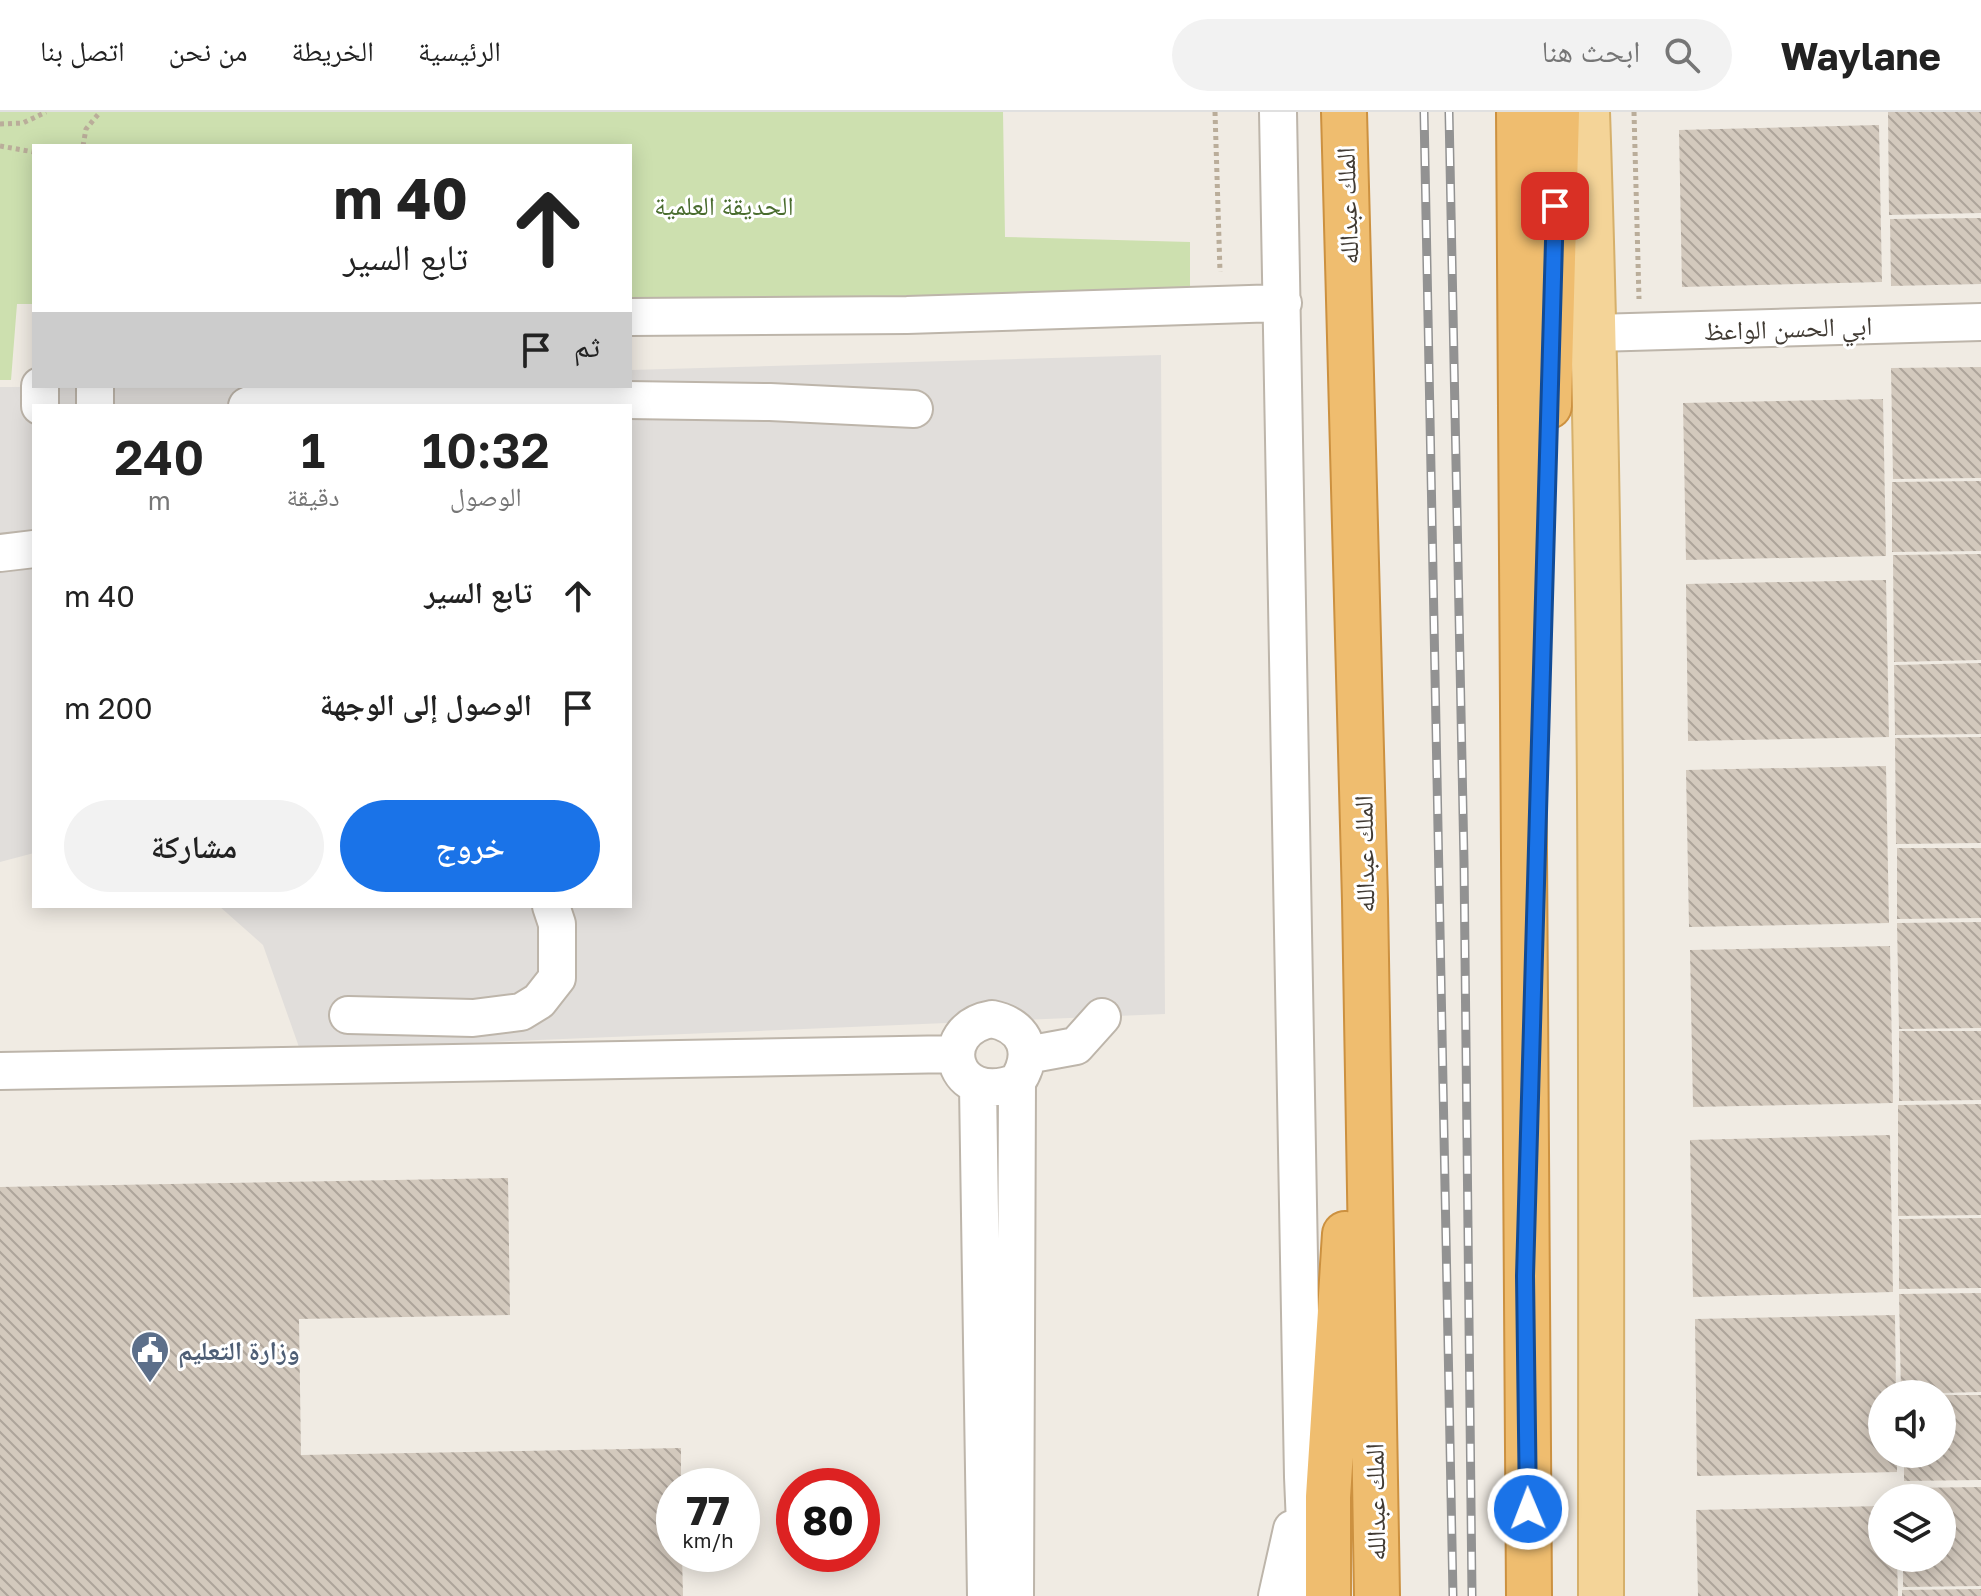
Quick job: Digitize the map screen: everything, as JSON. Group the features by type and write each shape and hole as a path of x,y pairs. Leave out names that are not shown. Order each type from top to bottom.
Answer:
{"highway":[{"name":"الملك عبدالله","path":"1344,112 1365,901 1377,1596"},
{"path":"1519,112 1529,1596"},
{"path":"1525,1276 1557,112"},
{"path":"1328,1596 1328,1497 1365,901"}],"main road":[{"path":"1587,112 1595,333 1601,927 1601,1596"}],"street":[{"path":"1278,112 1303,1477 1308,1596"},
{"path":"632,317 907,315 1283,303"},
{"name":"ابي الحسن الواعظ","path":"1595,333 1981,322"},
{"path":"252,404 272,395 286,395 770,402 914,409"},
{"path":"0,553 32,549"},
{"path":"348,1015 473,1018 521,1012 539,1001 557,978 557,924 552,908"},
{"path":"1015,1596 1022,1068 1025,1041 1017,1029 1005,1022 992,1019 979,1021 967,1029 959,1040 956,1054 966,1079 978,1087 991,1089 1022,1068 1076,1046 1102,1017"},
{"path":"0,1071 956,1054"},
{"path":"978,1087 986,1596"},
{"path":"1277,1596 1303,1477"}],"path":[{"path":"0,124 23,123 46,112"},
{"path":"83,144 86,129 100,112"},
{"path":"1215,112 1221,305"},
{"path":"1634,112 1640,332"},
{"path":"0,146 32,152"}],"green space":[{"name":"الحديقة العلمية","path":"0,112 1003,112 1005,237 1190,242 1190,295 632,299 632,144 32,144 32,304 17,304 11,380 0,380"}],"shaded area":[{"path":"1161,355 1165,1014 300,1050 263,945 221,908 632,908 632,404 32,404 32,854 0,862 0,387 632,388 632,370"}],"building":[{"path":"1888,112 1981,112 1981,213 1889,215"},
{"path":"1879,125 1882,282 1682,287 1679,130"},
{"path":"1981,218 1981,284 1891,286 1890,219"},
{"path":"1981,367 1981,478 1893,479 1891,368"},
{"path":"1883,399 1886,556 1686,560 1683,403"},
{"path":"1981,481 1981,551 1892,552 1892,482"},
{"path":"1981,554 1981,660 1894,662 1893,555"},
{"path":"1886,580 1889,737 1688,741 1686,584"},
{"path":"1981,663 1981,734 1895,735 1894,665"},
{"path":"1981,737 1981,843 1896,844 1895,738"},
{"path":"1886,766 1889,923 1689,927 1686,770"},
{"path":"1897,848 1981,848 1981,918 1897,919"},
{"path":"1981,922 1981,1028 1899,1029 1897,923"},
{"path":"1890,946 1893,1103 1693,1107 1690,950"},
{"path":"1899,1031 1981,1031 1981,1100 1899,1101"},
{"path":"1981,1104 1981,1215 1898,1216 1898,1105"},
{"path":"1890,1135 1893,1292 1693,1297 1690,1140"},
{"name":"وزارة التعليم","path":"508,1178 510,1315 299,1319 301,1455 681,1448 681,1468 656,1468 656,1572 682,1572 683,1596 0,1596 0,1187"},
{"path":"1981,1218 1981,1288 1899,1289 1899,1219"},
{"path":"1981,1293 1981,1392 1956,1393 1956,1380 1901,1380 1899,1294"},
{"path":"1895,1315 1896,1380 1868,1380 1868,1468 1897,1468 1897,1472 1697,1476 1695,1319"},
{"path":"1956,1395 1981,1395 1981,1480 1904,1481 1904,1468 1956,1468"},
{"path":"1956,1487 1981,1487 1981,1586 1903,1587 1903,1572 1956,1572"},
{"path":"1868,1506 1868,1572 1897,1572 1898,1596 1698,1596 1696,1510"},
{"path":"1981,1589 1981,1596 1902,1596 1902,1590"}],"railway":[{"path":"1424,112 1453,1596"},
{"path":"1449,112 1464,862 1472,1596"}],"place":[{"name":"وزارة التعليم","path":"150,1384"}],"route":[{"path":"1528,1509 1525,1276 1555,206"}]}
